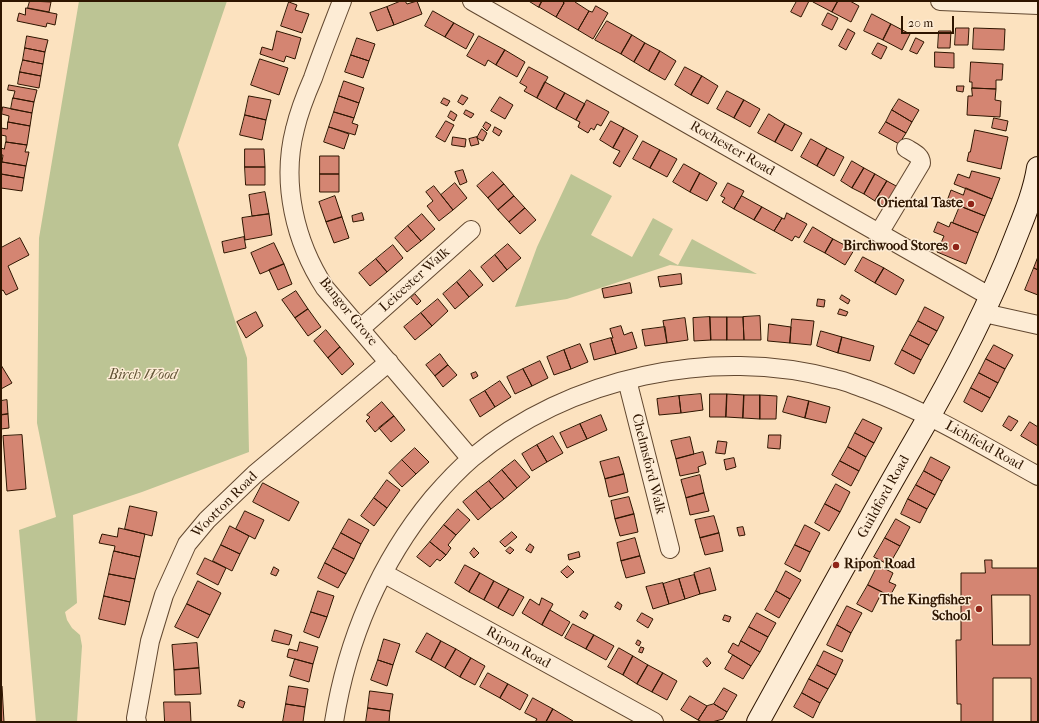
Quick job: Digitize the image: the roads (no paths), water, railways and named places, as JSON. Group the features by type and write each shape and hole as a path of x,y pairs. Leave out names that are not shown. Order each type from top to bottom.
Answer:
{"street":[{"name":"Bangor Grove","path":"342,1 295,128 290,156 289,178 298,233 313,268 325,288 471,459"},
{"name":"Rochester Road","path":"472,1 879,233 988,305 1038,325"},
{"path":"940,1 1038,5"},
{"path":"879,233 921,163 921,158 906,148"},
{"name":"Guildford Road","path":"758,722 930,417 988,305 1029,203 1038,168"},
{"name":"Leicester Walk","path":"360,329 471,230"},
{"name":"Wootton Road","path":"137,722 136,718 150,641 164,595 187,544 207,520 255,474 389,362"},
{"name":"Lichfield Road","path":"334,722 340,685 350,650 361,621 383,573 417,518 444,486 471,459 516,427 542,412 574,397 627,380 660,372 701,366 742,366 787,369 837,379 882,395 930,417 1038,476"},
{"name":"Chelmsford Walk","path":"627,380 670,549"},
{"name":"Ripon Road","path":"383,573 654,722"}],"place":[{"name":"Oriental Taste","path":"971,204"},
{"name":"Birchwood Stores","path":"956,247"},
{"name":"Ripon Road","path":"836,565"},
{"name":"The Kingfisher School","path":"979,609"}],"park label":[{"name":"Birch Wood","path":"143,376"}]}
